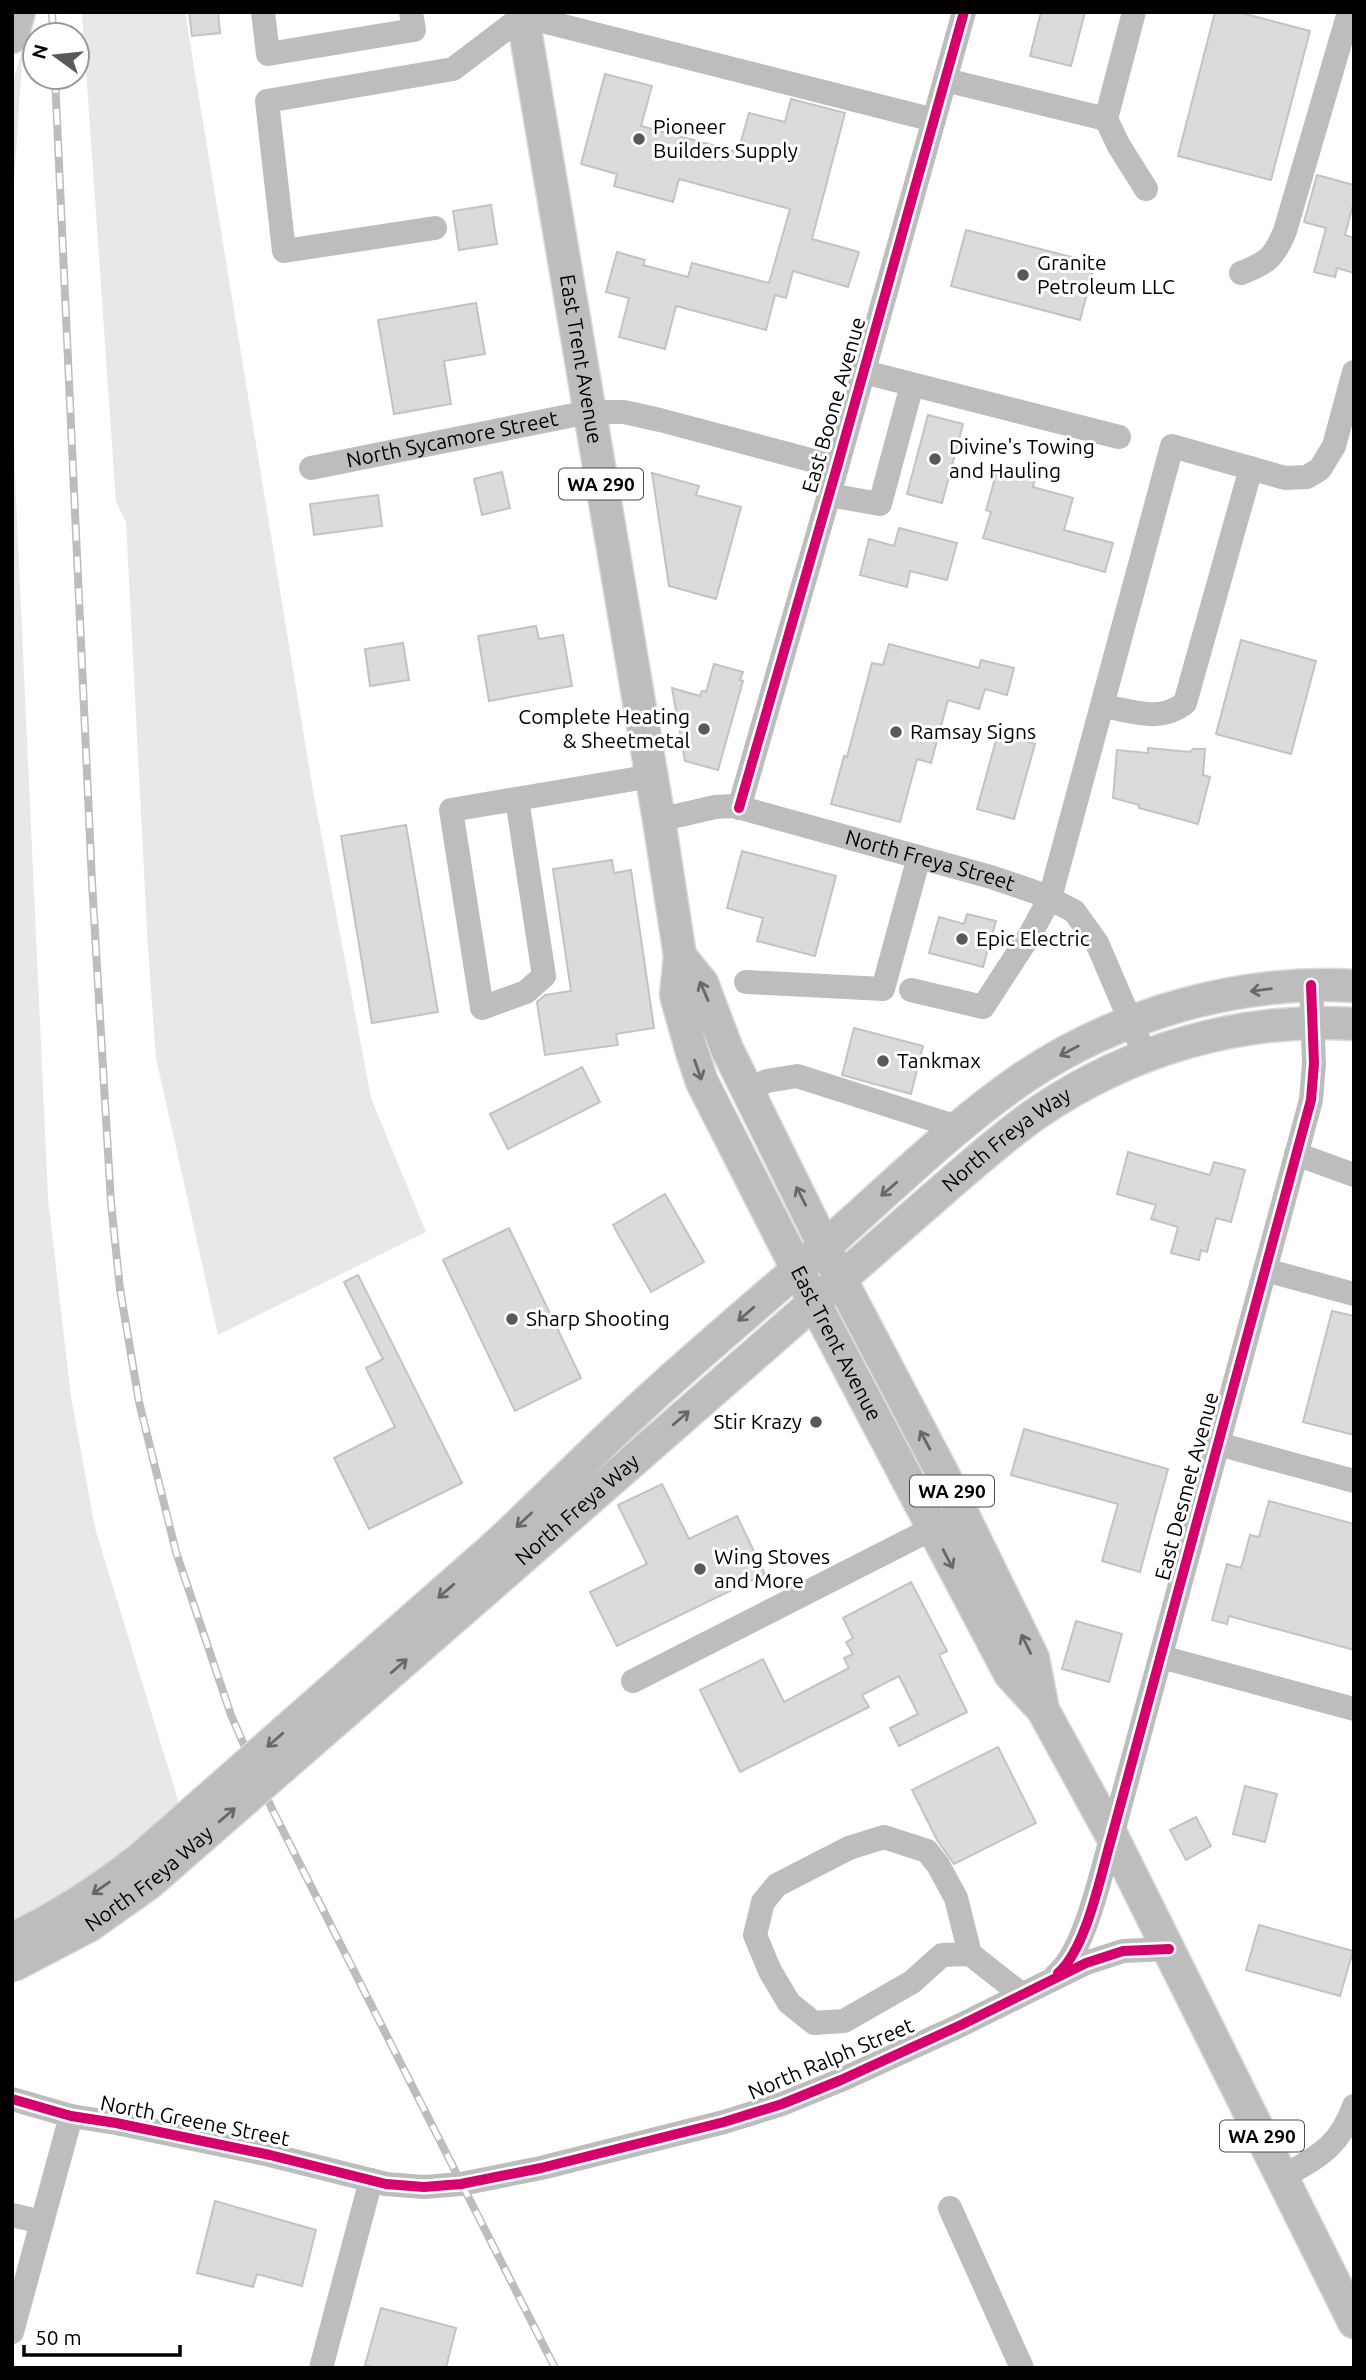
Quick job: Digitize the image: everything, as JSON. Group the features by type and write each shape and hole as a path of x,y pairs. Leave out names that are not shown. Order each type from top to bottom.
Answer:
{"main road":[{"path":"12,37 19,12"},
{"name":"East Trent Avenue","path":"522,14 659,820 680,956 676,995 702,1082 932,1529 1010,1674 1043,1710 1112,1836 1354,2322"},
{"name":"East Trent Avenue","path":"680,956 702,983 727,1049 747,1090 841,1280 962,1513 1032,1657 1043,1710"},
{"path":"1131,1022 1214,997 1263,989 1311,985 1354,986"},
{"name":"North Freya Way","path":"12,1966 90,1925 148,1884 505,1555 652,1397 960,1128 1001,1094 1041,1067 1066,1052 1131,1022"},
{"path":"1145,1055 1233,1030 1313,1023 1354,1024"},
{"name":"North Freya Way","path":"12,1939 80,1902 141,1858 505,1555 564,1521 954,1180 1035,1114 1103,1074 1145,1055"},
{"path":"564,1521 596,1473 652,1418 655,1406 652,1397"}],"street":[{"path":"263,12 268,54 414,30 411,12"},
{"name":"East Boone Avenue","path":"739,808 964,12"},
{"path":"1134,12 1106,119 1119,146 1146,189"},
{"path":"1241,273 1264,264 1277,251 1349,12"},
{"path":"435,228 284,251 267,101 453,69 522,14 934,120"},
{"path":"945,80 1106,119"},
{"path":"864,372 1119,437"},
{"path":"911,990 983,1007 1031,933 1050,898 1172,446 1285,478 1307,477 1320,469 1334,446 1354,372"},
{"path":"829,495 880,504 912,384"},
{"name":"North Sycamore Street","path":"311,468 589,412 624,412 837,467"},
{"path":"1103,706 1160,715 1173,712 1185,703 1251,468"},
{"path":"517,799 544,976 526,992 482,1008 451,810 652,776"},
{"name":"North Freya Street","path":"659,820 722,806 739,808 991,877 1050,898 1074,911 1097,943 1145,1055"},
{"path":"746,982 883,989 919,857"},
{"name":"East Desmet Avenue","path":"1047,1981 1064,1968 1079,1942 1112,1836 1311,1100 1314,1063 1311,985"},
{"path":"747,1090 767,1081 797,1076 960,1128"},
{"path":"1296,1154 1354,1175"},
{"path":"1265,1270 1354,1294"},
{"path":"1218,1444 1354,1481"},
{"path":"633,1681 962,1513"},
{"path":"1161,1657 1354,1709"},
{"path":"970,1954 942,1955 912,1982 844,2021 814,2023 789,2003 770,1971 755,1936 763,1902 777,1885 849,1848 884,1837 928,1851 956,1898 970,1954 1021,1994"},
{"name":"North Ralph Street","path":"371,2180 424,2187 492,2179 724,2122 808,2095 961,2025 1086,1963 1123,1951 1169,1949"},
{"name":"North Greene Street","path":"12,2099 71,2116 258,2153 371,2180"},
{"path":"1283,2177 1334,2144 1354,2106"},
{"path":"13,2330 71,2116"},
{"path":"321,2368 371,2180"},
{"path":"950,2208 1022,2368"},
{"path":"12,2215 42,2222"}],"shaded area":[{"path":"82,12 185,12 312,785 371,1098 426,1232 218,1335 156,1058 126,522 116,502 87,91 91,91 91,21 83,21"},
{"path":"21,53 12,214 12,85"},
{"path":"12,381 48,1198 71,1397 95,1528 181,1810 117,1862 12,1924"}],"building":[{"path":"189,12 218,12 220,33 192,36"},
{"path":"1041,12 1085,12 1071,66 1030,56"},
{"path":"1215,12 1238,12 1310,31 1271,180 1178,156"},
{"path":"605,74 652,86 641,126 738,152 749,113 785,122 791,99 845,113 812,239 859,252 848,287 793,271 786,298 775,295 766,330 676,306 665,349 619,337 629,298 606,292 617,252 645,260 643,265 688,277 692,263 769,283 790,209 679,179 673,202 614,186 617,174 581,164"},
{"path":"1317,175 1354,185 1354,201 1345,235 1354,238 1354,273 1337,268 1335,277 1314,272 1326,228 1304,222"},
{"path":"491,205 497,244 459,250 453,211"},
{"name":"Granite Petroleum LLC","path":"966,230 1095,263 1080,320 951,286"},
{"path":"476,303 485,354 444,361 451,404 394,414 378,320"},
{"name":"Divine's Towing and Hauling","path":"928,415 963,424 942,503 907,494"},
{"path":"999,464 1036,474 1033,487 1073,498 1064,530 1113,543 1105,572 983,538 991,512 986,510"},
{"path":"502,472 510,508 482,515 474,479"},
{"path":"652,473 699,486 696,495 741,507 716,599 669,586"},
{"path":"378,495 382,526 314,535 310,504"},
{"path":"899,528 957,543 947,580 910,571 907,587 860,575 869,539 894,546"},
{"path":"536,626 539,639 563,635 572,686 489,701 478,636"},
{"path":"1241,640 1316,661 1291,754 1216,734"},
{"path":"403,643 409,680 370,686 365,649"},
{"name":"Ramsay Signs","path":"889,644 979,668 981,660 1014,668 1007,695 985,689 979,709 948,700 931,763 917,759 900,822 831,804 844,756 847,757 872,663 883,665"},
{"name":"Complete Heating & Sheetmetal","path":"714,664 743,672 740,680 743,681 718,770 685,761 672,688 700,696 702,691 706,692"},
{"path":"998,733 1035,744 1014,819 977,809"},
{"path":"1148,748 1190,752 1193,749 1205,749 1203,775 1210,777 1198,824 1113,798 1117,750 1148,753"},
{"path":"406,825 438,1012 372,1023 341,836"},
{"path":"742,851 836,876 815,956 757,941 763,918 727,908"},
{"path":"612,860 614,873 631,870 654,1028 616,1034 618,1045 545,1055 537,1002 545,995 571,991 553,869"},
{"name":"Epic Electric","path":"967,914 996,921 983,967 929,953 939,917 964,924"},
{"name":"Tankmax","path":"854,1028 923,1046 911,1094 842,1075"},
{"path":"582,1067 600,1102 508,1149 490,1114"},
{"path":"1128,1152 1210,1175 1214,1162 1245,1170 1231,1222 1216,1218 1207,1252 1201,1250 1199,1260 1171,1253 1178,1227 1151,1219 1156,1205 1117,1194"},
{"path":"665,1194 704,1262 651,1292 613,1225"},
{"name":"Sharp Shooting","path":"509,1228 581,1378 515,1411 443,1260"},
{"path":"358,1275 462,1483 369,1529 334,1458 395,1427 366,1368 383,1359 344,1282"},
{"path":"1332,1311 1354,1316 1354,1435 1303,1422"},
{"path":"1024,1429 1168,1469 1140,1572 1102,1561 1118,1504 1011,1475"},
{"name":"Wing Stoves and More","path":"662,1484 689,1539 737,1516 765,1574 617,1646 590,1592 647,1564 618,1505"},
{"path":"1269,1501 1354,1524 1354,1650 1229,1616 1227,1624 1212,1620 1227,1564 1241,1568 1250,1535 1259,1537"},
{"path":"911,1582 947,1651 939,1655 967,1712 899,1746 890,1728 918,1714 899,1676 862,1695 869,1707 740,1772 700,1690 763,1659 784,1702 849,1668 844,1658 853,1654 846,1642 853,1638 843,1618"},
{"path":"1076,1621 1122,1634 1109,1682 1062,1669"},
{"path":"998,1747 1036,1823 954,1864 937,1840 912,1790"},
{"path":"1245,1786 1277,1794 1265,1842 1233,1834"},
{"path":"1196,1817 1211,1846 1186,1860 1170,1830"},
{"path":"1259,1925 1353,1951 1340,1996 1246,1970"},
{"path":"215,2201 316,2230 302,2286 257,2274 253,2287 197,2273"},
{"path":"381,2308 456,2328 446,2368 375,2368 365,2365"}],"railway":[{"path":"52,12 52,21"},
{"path":"56,91 92,882 111,1203 120,1289 139,1402 176,1552 231,1715 272,1809 555,2368"}],"cycle path":[{"path":"739,808 964,12"},
{"path":"1058,1973 1077,1946 1098,1889 1311,1100 1314,1063 1311,985"},
{"path":"12,2099 71,2116 270,2155 386,2184 424,2187 461,2184 541,2168 724,2122 782,2104 961,2025 1086,1963 1123,1951 1169,1949"}],"place":[{"name":"Pioneer Builders Supply","path":"639,139"},
{"name":"Granite Petroleum LLC","path":"1023,275"},
{"name":"Divine's Towing and Hauling","path":"935,459"},
{"name":"Complete Heating & Sheetmetal","path":"704,729"},
{"name":"Ramsay Signs","path":"896,732"},
{"name":"Epic Electric","path":"962,939"},
{"name":"Tankmax","path":"883,1061"},
{"name":"Sharp Shooting","path":"512,1319"},
{"name":"Stir Krazy","path":"816,1422"},
{"name":"Wing Stoves and More","path":"700,1569"}]}
